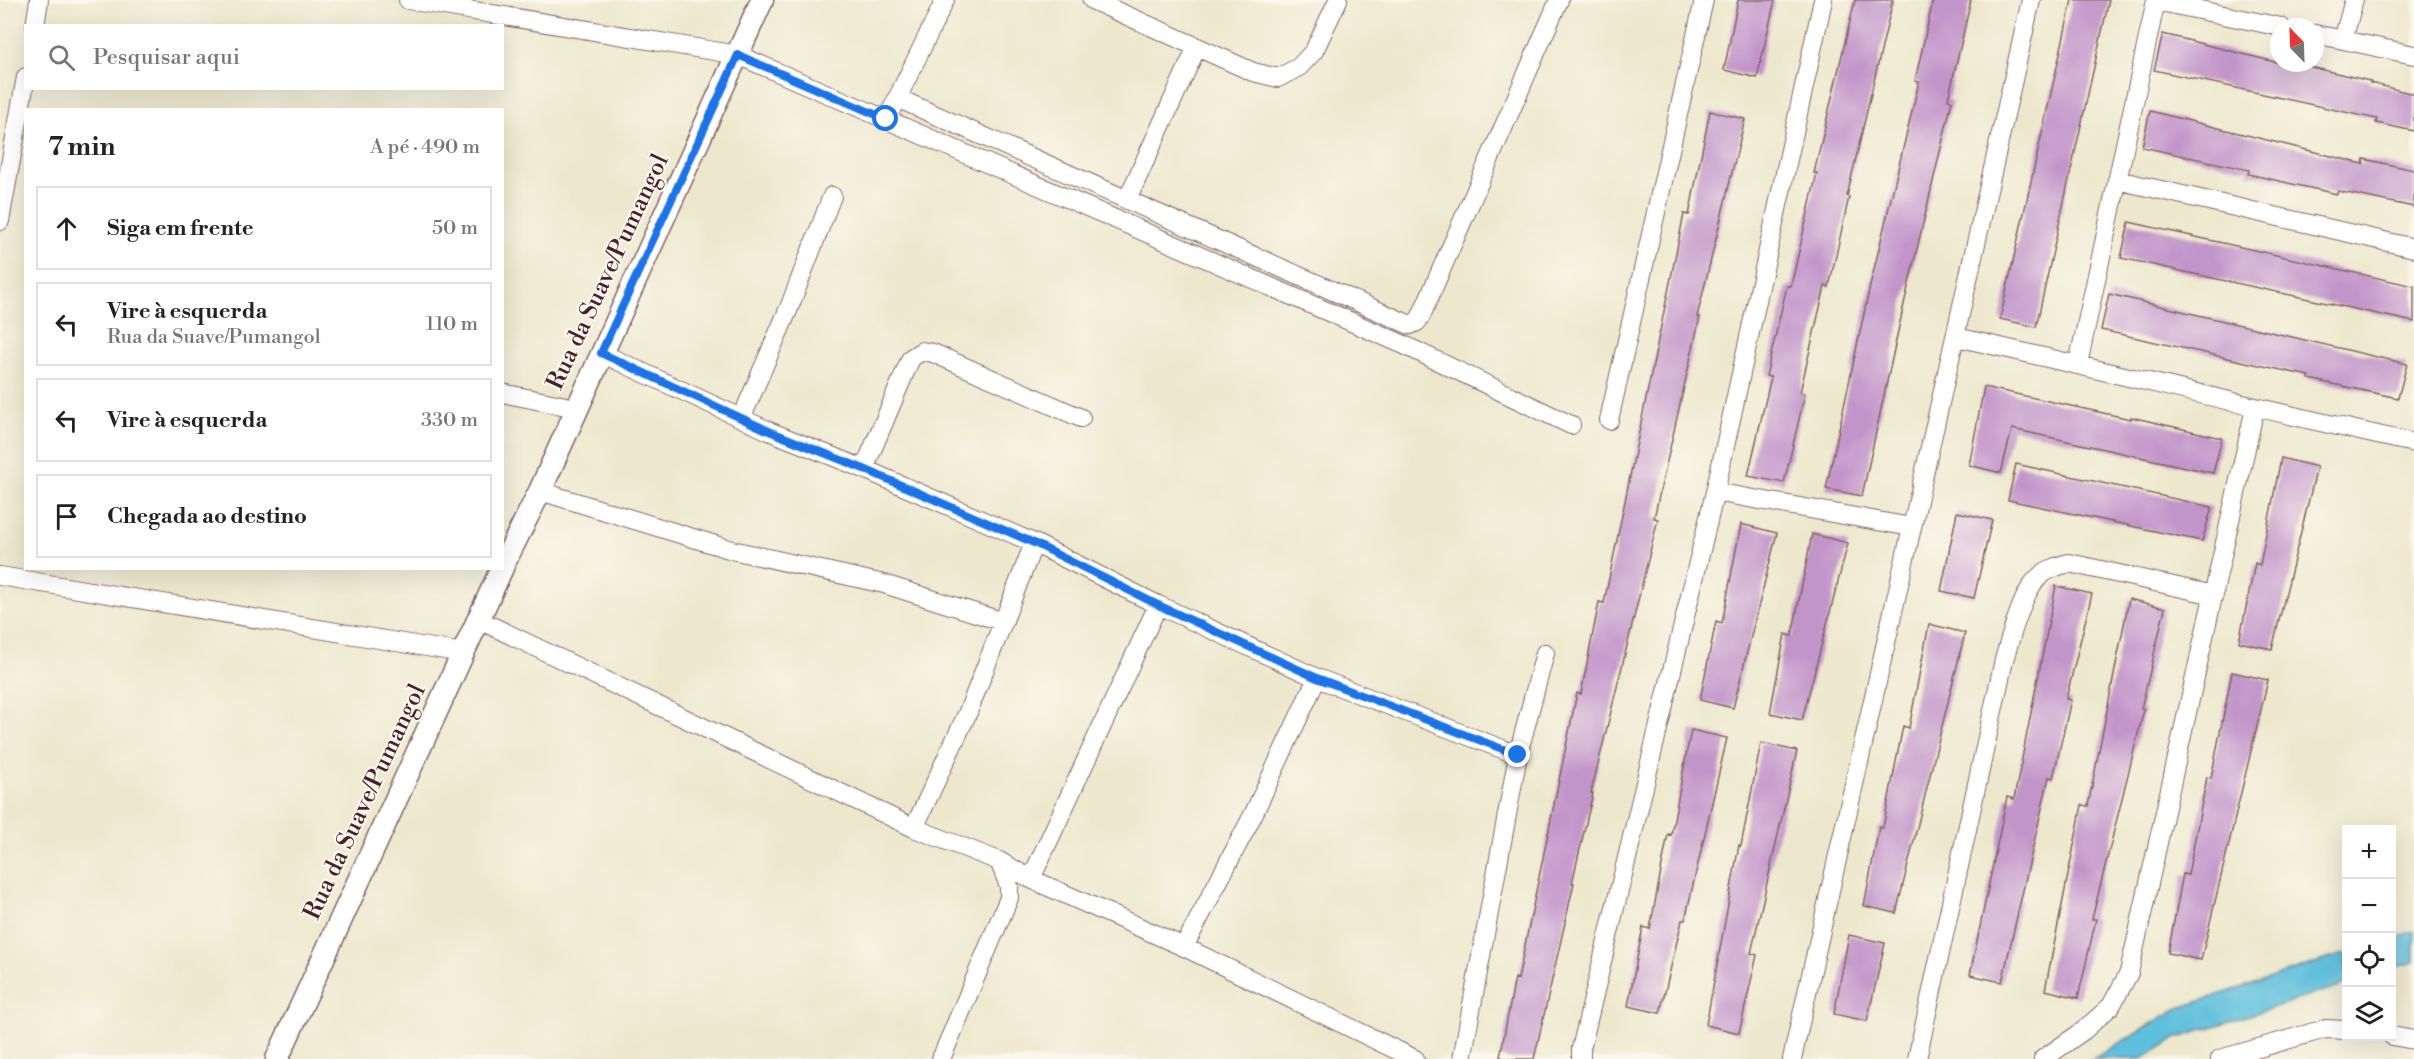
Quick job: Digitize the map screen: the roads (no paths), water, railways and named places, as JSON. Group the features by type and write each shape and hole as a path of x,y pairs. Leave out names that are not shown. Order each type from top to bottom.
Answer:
{"street":[{"path":"35,24 39,0"},
{"path":"408,0 738,55 1402,344 1571,425"},
{"name":"Rua da Suave/Pumangol","path":"504,564 540,491 762,0"},
{"path":"886,119 945,0"},
{"path":"1092,0 1253,72 1278,78 1299,67 1314,51 1338,0"},
{"path":"897,98 1410,325 1417,322 1559,0"},
{"path":"1609,420 1704,0"},
{"path":"1581,1059 1581,1049 1714,492 1823,0"},
{"path":"1792,1059 2031,0"},
{"path":"2078,364 2156,0 2270,25"},
{"path":"2343,40 2354,0"},
{"path":"2324,36 2414,55"},
{"path":"1127,200 1197,47"},
{"path":"0,221 24,88"},
{"path":"2117,180 2414,248"},
{"path":"742,417 793,298 832,196"},
{"path":"1956,337 2414,443"},
{"path":"864,469 911,358 922,351 933,353 1081,418"},
{"path":"601,353 742,417 1034,543 1158,605 1317,678 1518,755"},
{"path":"504,393 576,408"},
{"path":"2043,1059 2083,1031 2111,1006 2129,973 2255,408"},
{"path":"540,491 732,550 884,584 1004,622"},
{"path":"1714,492 1911,527"},
{"path":"914,828 968,712 1034,543"},
{"path":"1917,1059 2004,660 2017,615 2037,578 2051,568 2069,563 2214,595"},
{"name":"Rua da Suave/Pumangol","path":"277,1059 501,570"},
{"path":"0,576 463,653"},
{"path":"1031,879 1158,605"},
{"path":"477,619 914,828 999,861 1031,879 1184,947 1415,1059"},
{"path":"1462,1059 1518,755 1545,653"},
{"path":"1184,947 1253,815 1317,678"},
{"path":"941,1059 1009,898 1009,886 999,861"},
{"path":"2220,1059 2325,1029 2342,1030"},
{"path":"2396,1036 2414,1040"}],"water":[{"path":"2414,931 2414,962 2396,968 2396,937"},
{"path":"2342,954 2342,985 2175,1039 2142,1059 2093,1059 2176,1009"}]}
